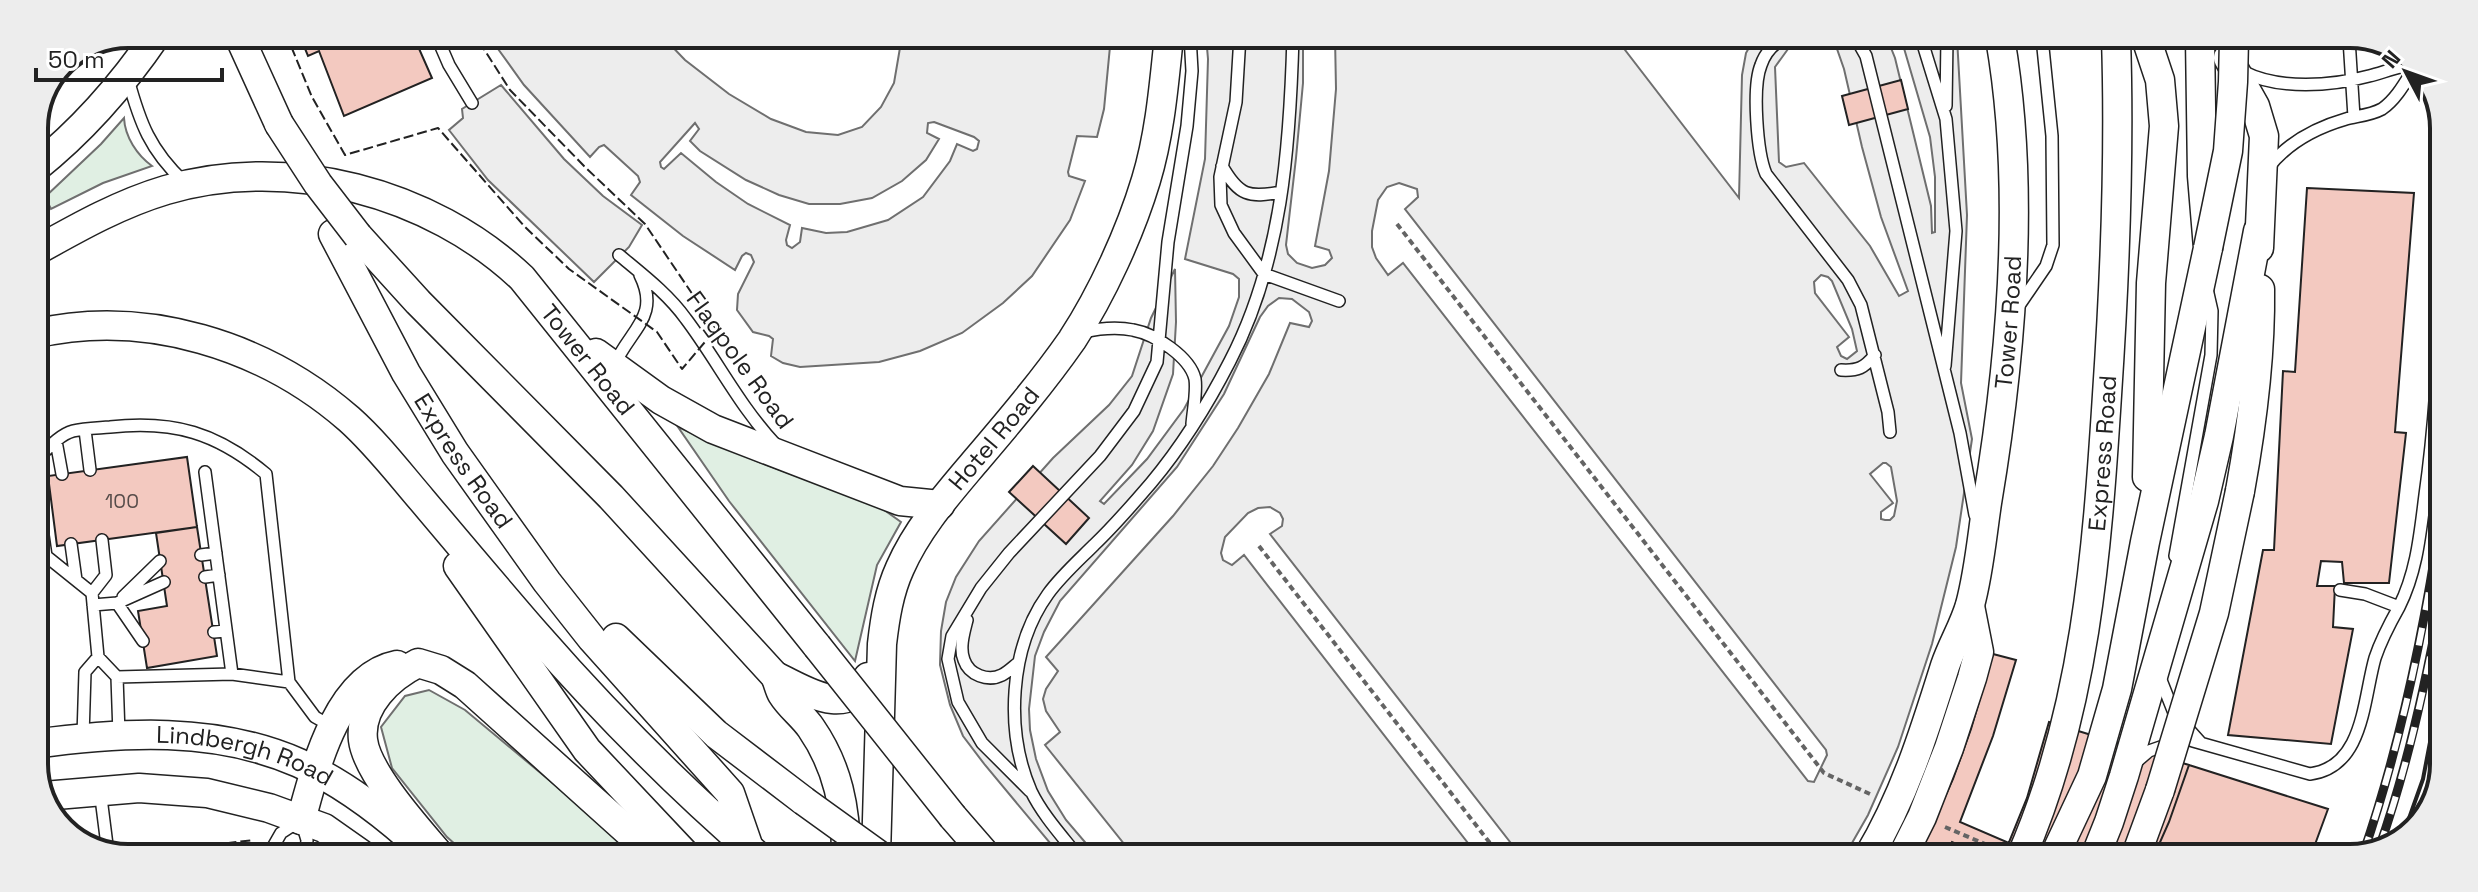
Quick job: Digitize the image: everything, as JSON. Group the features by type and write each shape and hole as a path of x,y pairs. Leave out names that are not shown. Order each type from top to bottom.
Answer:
{"street":[{"path":"48,157 127,75 147,48"},
{"path":"244,48 279,124 318,184 345,235 418,302 611,497 775,676 819,698 846,698 864,686 882,644"},
{"name":"Hotel Road","path":"877,844 882,644 885,616 900,567 910,546 940,505 1074,336 1114,259 1146,180 1163,96 1168,48"},
{"name":"Tower Road","path":"1904,844 1925,731 1946,664 1970,606 2000,415 2008,324 2013,187 2008,97 2001,48"},
{"name":"Express Road","path":"2019,844 2051,781 2070,711 2089,603 2101,484 2114,275 2116,48"},
{"path":"2145,542 2150,305 2164,126 2160,80 2149,48"},
{"path":"2200,48 2205,259"},
{"path":"2060,844 2092,776 2127,644 2145,542 2228,151 2227,48"},
{"path":"2140,844 2206,641 2249,438 2258,354 2258,231 2264,136 2255,106 2228,48"},
{"name":"Tower Road","path":"48,245 125,204 187,185 237,178 302,178 352,188 396,201 459,229 522,278 615,381 817,646 976,844"},
{"path":"2100,844 2124,776 2149,740 2157,659 2212,468 2258,231"},
{"name":"Express Road","path":"345,235 406,373 430,414 483,493 592,639 730,793 750,844"},
{"name":"Express Road","path":"48,332 85,326 173,332 259,359 298,381 351,421 382,452 535,634 594,698 656,763 745,844"},
{"path":"615,381 661,400 694,420 900,501 940,505"},
{"path":"382,452 580,742 675,844"},
{"path":"483,493 635,659 716,734 862,844"},
{"path":"418,663 392,680 377,696 366,719 363,741 371,763 431,844"},
{"path":"301,820 315,771 333,727 356,689 373,673 392,665 418,663 441,670 465,685 642,844"},
{"path":"775,676 782,694 811,727 828,755 839,785 846,844"},
{"name":"Lindbergh Road","path":"48,742 119,734 173,735 219,741 282,757 315,771 383,815 416,844"},
{"name":"Lindbergh Road","path":"54,795 139,788 207,793 269,808 324,828 347,844"},
{"name":"Tower Road","path":"1880,844 1910,812"}],"lane":[{"path":"442,48 472,103"},
{"path":"1069,844 1033,794 982,743 958,702 948,659 952,636 981,588 1009,553 1100,456 1134,411 1157,362 1168,242 1187,126 1191,48"},
{"path":"1239,48 1236,102 1220,177 1221,205 1234,233 1264,274 1339,301"},
{"path":"1033,794 1017,750 1014,715 1018,663 1034,616 1068,569 1096,544 1152,481 1192,428 1231,359 1264,274 1278,219 1291,119 1293,48"},
{"path":"1772,48 1759,68 1760,159 1766,174 1848,280 1861,305 1875,355 1890,432"},
{"path":"1862,48 1960,433 1980,543"},
{"path":"1924,48 1946,119"},
{"path":"1945,374 1956,231 1946,119 1947,48"},
{"path":"2008,324 2046,266 2053,245 2052,136 2043,48"},
{"path":"2228,48 2248,74 2287,84 2351,80 2402,67"},
{"path":"2349,48 2354,117"},
{"path":"127,75 142,127 151,145 187,185"},
{"path":"2263,175 2281,154 2306,134 2372,114 2390,103 2410,75"},
{"path":"1222,166 1232,183 1243,192 1259,196 1281,192"},
{"name":"Flagpole Road","path":"619,255 654,284 686,319 740,401 790,459"},
{"path":"2200,742 2174,713 2159,676 2157,659 2211,355 2212,311 2205,259"},
{"path":"615,381 621,350 645,315 649,303 647,289 638,271"},
{"path":"1074,336 1089,330 1133,330 1160,341 1186,360 1195,381 1192,428"},
{"path":"1841,370 1864,368 1875,355"},
{"path":"48,449 71,431 140,424 199,432 244,455 266,474 289,682 315,717 333,727"},
{"path":"85,430 90,470"},
{"path":"56,441 62,474"},
{"path":"2149,740 2200,742 2300,773 2321,773 2347,752 2359,732 2376,654 2412,578 2430,450"},
{"path":"205,472 223,604 220,632 232,674"},
{"path":"92,599 106,575 102,540"},
{"path":"71,544 76,580"},
{"path":"201,555 216,553"},
{"path":"48,558 76,580 92,599 98,657 117,677 119,734"},
{"path":"117,603 160,561"},
{"path":"205,577 219,575"},
{"path":"117,603 164,582"},
{"path":"2340,590 2365,594 2399,607"},
{"path":"92,599 117,603 134,618 143,641"},
{"path":"209,607 223,604"},
{"path":"968,611 963,659 971,671 984,678 1002,675 1018,663"},
{"path":"83,738 85,672 98,657"},
{"path":"117,677 232,674 289,682"},
{"path":"100,790 106,841"},
{"path":"275,844 281,833 301,820 307,844"}],"path":[{"path":"1397,224 1824,773 1987,844"},
{"path":"1259,546 1491,844"}],"green space":[{"path":"124,118 133,145 152,166 103,183 51,209 48,194"},
{"path":"678,427 759,462 880,507 901,522 877,565 855,661 729,501"},
{"path":"429,690 465,710 626,844 455,844 392,768 381,727 405,696"}],"shaded area":[{"path":"497,48 673,48 729,94 771,119 806,132 838,135 862,127 881,107 894,83 900,48 1110,48 1104,109 1097,137 1077,136 1068,172 1069,176 1085,181 1070,220 1032,276 1003,303 962,333 920,351 879,362 800,367 771,356 773,339 753,332 737,310 738,294 754,262 751,255 746,253 742,256 735,270 683,236 631,195 640,182 638,176 604,145 590,157 524,85","holes":["934,122 979,141 977,149 973,151 957,144 950,161 923,197 888,220 847,232 826,233 802,228 800,242 792,248 786,240 790,225 748,204 681,153 664,169 660,162 695,123 699,129 690,141 700,151 746,180 809,204 840,204 872,198 902,181 926,160 939,139 927,133 928,123"]},
{"path":"1207,48 1303,48 1303,83 1286,245 1288,254 1297,263 1312,268 1325,265 1332,258 1329,250 1315,246 1329,171 1336,89 1335,48 1623,48 1739,198 1742,75 1746,53 1749,48 1790,48 1775,67 1779,162 1786,167 1804,163 1870,246 1899,296 1908,291 1881,217 1844,69 1835,48 1891,48 1931,206 1932,233 1935,232 1935,177 1930,137 1904,48 1958,48 1967,215 1961,383 1972,439 1956,547 1932,644 1898,747 1851,844 1512,844 1270,534 1282,526 1283,519 1270,507 1248,513 1225,537 1221,553 1223,560 1232,565 1244,555 1469,844 1124,844 1045,745 1060,732 1046,711 1043,699 1058,671 1046,657 1173,516 1213,466 1269,374 1290,323 1309,327 1312,321 1309,312 1292,299 1279,298 1260,317 1224,394 1177,467 1060,601 1044,632 1035,656 1029,709 1030,730 1036,759 1048,791 1066,820 1087,844 1051,844 963,736 950,705 940,665 946,602 956,577 979,541 1053,458 1109,405 1132,376 1151,318 1175,269 1173,374 1153,431 1132,465 1100,501 1104,504 1147,459 1184,409 1229,326 1239,297 1239,279 1233,274 1185,259 1205,159","holes":["1399,183 1417,189 1418,197 1405,209 1826,750 1827,755 1814,782 1808,781 1403,263 1388,275 1376,258 1372,231 1378,200 1387,187","1821,275 1832,281 1852,329 1857,351 1847,359 1841,356 1837,347 1849,337 1815,293 1814,282","1883,463 1891,467 1897,501 1890,520 1881,519 1881,512 1893,503 1870,474"]},
{"path":"501,85 564,159 603,196 642,225 629,247 594,282 488,180 449,130 463,118 462,109"}],"building":[{"path":"305,48 419,48 432,78 344,116 319,51 308,56"},
{"path":"1901,80 1908,109 1849,125 1842,96"},
{"path":"2307,188 2414,193 2395,432 2406,433 2389,583 2344,583 2342,562 2321,561 2317,586 2335,586 2333,627 2353,629 2331,744 2228,735 2263,550 2274,550 2283,371 2295,372"},
{"path":"187,457 197,527 57,546 48,476"},
{"path":"1033,466 1089,518 1066,544 1009,492"},
{"path":"197,527 217,656 147,668 138,611 167,606 156,533"},
{"path":"1993,654 2016,660 1993,736 1960,822 2009,844 1924,844 1953,779"},
{"path":"2049,722 2189,765 2159,844 2008,844 2027,798"},
{"path":"2189,765 2328,809 2315,844 2159,844"}],"railway":[{"path":"2367,842 2410,687 2430,584"},
{"path":"2382,837 2414,728 2430,656"}],"fence":[{"path":"292,48 312,97 345,155 438,128 525,227 569,269 657,332 682,369 716,329 645,224 510,90 483,48"},
{"path":"220,844 254,840"}],"wall":[{"path":"2409,818 2423,779 2430,742"}]}
